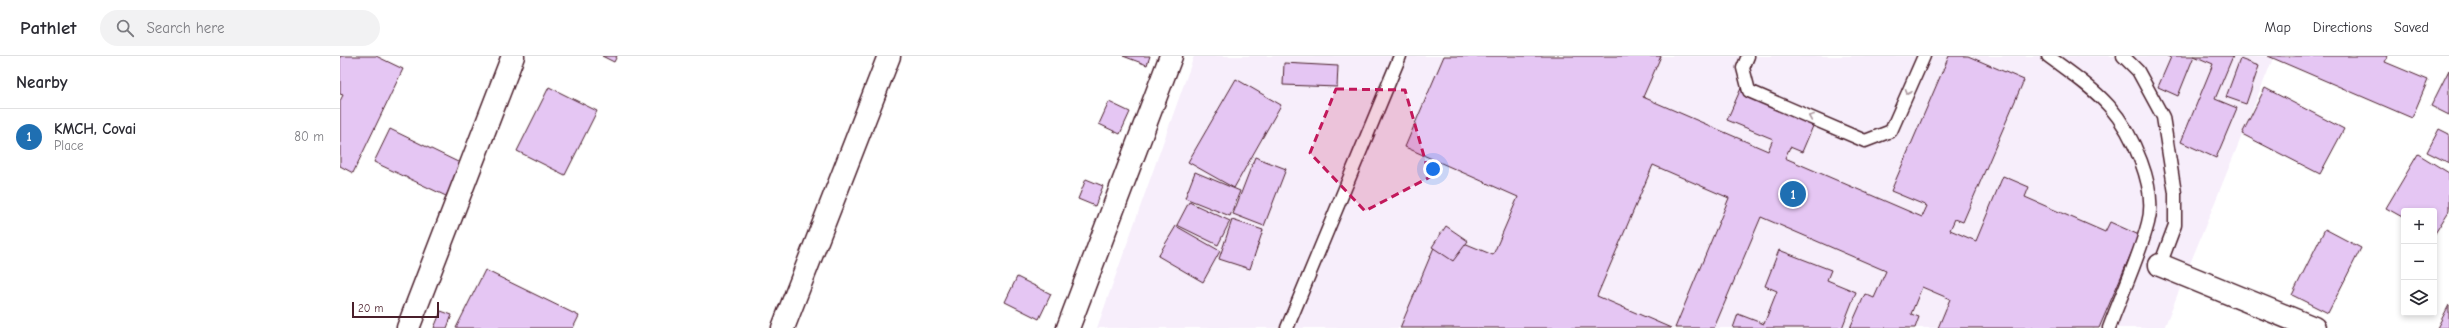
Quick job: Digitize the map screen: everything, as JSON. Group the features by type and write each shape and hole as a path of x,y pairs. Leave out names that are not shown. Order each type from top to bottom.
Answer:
{"street":[{"path":"408,328 513,56"},
{"path":"783,328 889,56"},
{"path":"1068,328 1171,56"},
{"path":"2160,265 2314,328"}],"lane":[{"path":"1287,328 1400,56"},
{"path":"1748,56 1743,68 1749,91 1865,141 1891,131 1924,56"},
{"path":"2048,56 2079,79 2109,106 2125,130 2141,161 2149,190 2149,222 2109,328"},
{"path":"2123,56 2138,71 2163,117 2175,193 2175,225 2160,265"}],"highlighted area":[{"path":"1336,89 1405,90 1430,177 1365,211 1310,153"}],"shaded area":[{"path":"1194,56 2274,56 2164,328 1097,328"}],"building":[{"path":"340,56 376,56 403,69 353,173 340,166 340,101 343,95 340,94"},
{"path":"602,56 617,56 614,62"},
{"path":"1123,56 1150,56 1147,65"},
{"path":"1444,56 1661,56 1643,97 1768,151 1773,139 1727,120 1742,86 1816,119 1802,152 1790,147 1785,158 1922,217 1927,206 1891,191 1949,56 1968,56 2024,80 1963,222 1955,219 1950,230 1976,241 2003,176 2029,187 2025,197 2105,232 2110,222 2139,235 2099,328 1938,328 1950,299 1922,287 1911,314 1919,317 1915,328 1850,328 1865,294 1874,298 1886,271 1761,217 1714,328 1675,328 1729,198 1653,165 1597,296 1671,328 1400,328 1440,233 1493,255 1518,197 1405,147"},
{"path":"2168,56 2194,56 2178,96 2158,87 2171,57"},
{"path":"2194,56 2233,56 2215,99 2237,108 2216,158 2181,142 2213,64"},
{"path":"2268,56 2388,56 2385,62 2428,80 2412,118"},
{"path":"2240,59 2259,66 2246,104 2226,97"},
{"path":"1284,63 1338,66 1337,87 1283,85"},
{"path":"2449,70 2449,115 2431,106"},
{"path":"1236,79 1281,105 1234,188 1188,162"},
{"path":"549,87 597,111 565,175 517,151"},
{"path":"2265,88 2344,129 2320,174 2242,134"},
{"path":"1109,102 1130,112 1120,134 1099,124"},
{"path":"390,129 462,164 446,196 374,162"},
{"path":"2439,129 2449,134 2449,163 2427,152"},
{"path":"2418,154 2449,173 2449,211 2437,230 2437,208 2401,208 2401,216 2386,208"},
{"path":"1255,157 1286,169 1264,226 1233,214"},
{"path":"1195,172 1240,191 1230,216 1185,198"},
{"path":"1086,179 1103,186 1095,206 1078,199"},
{"path":"1189,202 1230,221 1218,245 1177,225"},
{"path":"1232,220 1263,230 1250,269 1219,259"},
{"path":"1176,226 1220,251 1203,282 1158,256"},
{"path":"1446,226 1468,241 1453,261 1432,247"},
{"path":"2325,229 2361,248 2328,313 2292,295"},
{"path":"1779,250 1831,270 1827,280 1856,292 1842,328 1733,328 1738,314 1764,324 1777,291 1765,286"},
{"path":"485,270 579,316 573,328 456,328"},
{"path":"1017,277 1051,294 1039,319 1005,302"},
{"path":"2449,305 2449,328 2437,328"},
{"path":"441,311 452,315 447,328 434,328"}],"place":[{"name":"KMCH, Covai","path":"1793,194"}]}
